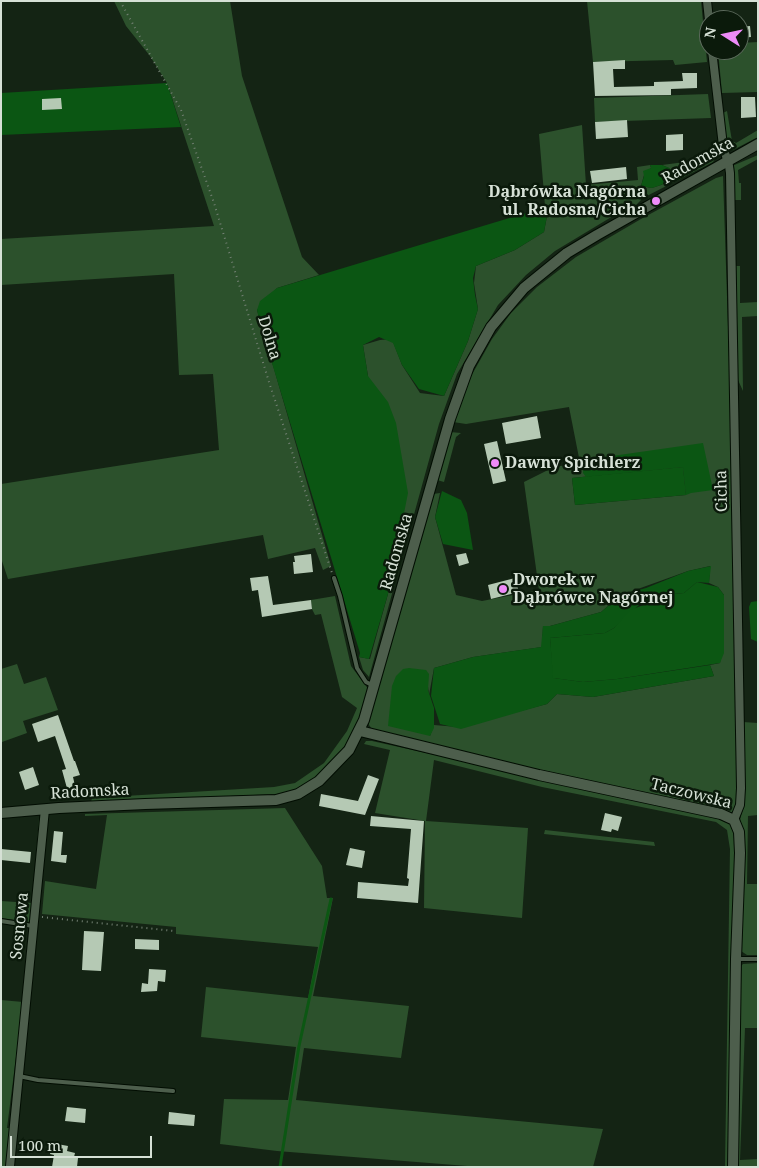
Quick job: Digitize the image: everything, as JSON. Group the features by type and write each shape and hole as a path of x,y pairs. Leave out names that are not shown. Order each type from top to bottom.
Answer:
{"street":[{"name":"Cicha","path":"713,60 723,146 728,161 730,193 742,788 740,805 734,820"},
{"name":"Radomska","path":"1,813 145,804 244,802 287,798 310,788 325,776 349,750 360,731 450,418 470,366 492,327 524,288 567,253 758,144"},
{"name":"Taczowska","path":"360,731 539,775 721,814 734,820 739,832 740,842 733,1167"},
{"name":"Sosnowa","path":"10,1166 45,809"}],"lane":[{"path":"334,578 357,668 366,682 374,686"},
{"path":"1,921 34,926"},
{"path":"736,959 758,959"},
{"path":"18,1076 38,1080 173,1091"}],"path":[{"name":"Dolna","path":"120,1 181,110 214,203 269,382 334,578"},
{"path":"35,916 174,931"}],"shaded area":[{"path":"114,1 230,1 242,76 302,257 319,275 277,288 257,310 331,566 323,570 315,548 268,559 263,535 8,579 1,558 1,484 219,450 213,374 179,375 174,274 1,285 1,239 214,226 167,83 150,56 126,26"},
{"path":"587,1 701,1 702,10 699,10 699,60 707,60 707,62 675,65 673,60 593,62"},
{"path":"749,42 758,42 758,92 722,93 719,60 749,60"},
{"path":"167,83 181,127 1,135 1,93"},
{"path":"708,94 711,118 595,122 594,98"},
{"path":"727,111 732,141 736,143 758,130 758,137 733,150 730,149 727,146 723,113"},
{"path":"582,125 586,185 638,180 637,167 650,165 651,168 644,175 641,186 652,188 673,179 673,173 669,168 662,165 715,158 713,162 641,199 636,205 628,207 555,251 526,275 498,305 457,374 439,424 369,677 363,670 359,657 370,659 388,594 368,376 363,345 392,339 402,365 420,393 444,396 468,341 478,309 474,283 476,266 515,250 544,232 547,216 536,210 545,206 539,134"},
{"path":"758,155 758,159 738,170 739,183 741,183 741,200 735,200 732,166"},
{"path":"650,165 662,165 669,168 673,173 673,179 652,188 641,186 644,176 643,171 651,168"},
{"path":"723,176 729,357 738,788 736,809 729,812 700,806 440,747 372,729 369,725 369,719 433,494 440,493 435,517 456,595 482,601 539,590 524,482 554,467 580,463 569,407 466,424 453,422 470,378 492,339 511,313 537,287 576,257 716,178","holes":["683,467 686,495 575,505 572,478","710,566 709,583 718,587 724,595 724,640 720,663 710,665 714,676 593,697 557,694 547,704 458,727 434,725 430,736 426,670 429,695 434,668 473,657 542,647 543,626 550,626 601,612 621,595 688,571"]},
{"path":"536,210 547,216 544,232 515,250 476,266 473,278 478,309 468,341 444,396 419,389 402,365 393,343 379,337 363,345 368,376 388,402 396,423 408,493 388,594 369,659 359,657 360,653 261,327 257,310 260,301 277,288"},
{"path":"736,266 740,266 740,303 758,302 758,316 742,317 743,391 738,380"},
{"path":"450,432 461,433 456,437 444,482 437,480"},
{"path":"703,443 713,490 686,495 683,467 586,477 583,473 584,460"},
{"path":"683,467 686,495 575,505 572,478"},
{"path":"442,491 461,500 467,513 473,550 443,544 435,517"},
{"path":"711,566 709,583 697,582 684,593 673,594 639,605 614,628 605,633 550,638 554,678 583,682 617,679 710,665 714,676 593,697 557,694 547,704 461,729 440,724 431,696 434,668 473,657 541,647 543,626 550,626 601,612 621,595 646,588 688,571"},
{"path":"697,582 718,587 724,595 724,653 720,663 617,679 583,682 553,678 550,638 605,633 614,628 630,610 673,594 684,593"},
{"path":"335,596 351,666 369,690 362,713 348,741 340,753 317,777 305,785 277,794 91,802 92,798 274,787 295,783 324,763 347,731 357,708 342,697 321,614 315,615 312,609 311,600"},
{"path":"758,601 758,642 751,639 749,607 751,602"},
{"path":"17,664 24,684 46,677 58,710 23,721 27,733 2,742 1,669"},
{"path":"403,669 426,670 429,674 428,690 434,708 434,728 430,736 388,726 392,686 396,676"},
{"path":"743,722 758,723 758,815 748,816 747,884 758,884 758,955 747,955 741,951 744,837 740,820 745,800"},
{"path":"366,741 717,817 728,822 733,827 735,853 729,1167 725,1167 730,849 727,830 716,822 542,787 434,760 426,821 528,828 522,918 424,908 425,821 375,813 390,750 364,744"},
{"path":"285,808 322,866 327,898 333,898 313,996 409,1006 401,1058 304,1048 296,1100 603,1129 593,1167 480,1167 277,1151 220,1144 224,1099 288,1100 296,1047 201,1037 206,987 308,998 318,947 176,934 176,927 42,914 45,881 96,889 107,815 85,816 85,814"},
{"path":"39,818 42,818 33,919 30,919 30,922 1,918 1,901 32,903"},
{"path":"545,830 654,842 655,846 544,834"},
{"path":"758,963 758,1028 745,1028 740,1160 758,1159 758,1167 737,1167 741,966 743,964"},
{"path":"1,1000 23,1002 7,1128 11,1128 7,1167 1,1167"}],"building":[{"path":"750,26 751,37 749,37"},
{"path":"625,60 625,69 613,69 614,87 654,86 654,82 683,81 682,73 697,73 697,88 671,89 671,95 595,96 593,62"},
{"path":"741,97 755,97 756,117 741,118"},
{"path":"61,98 62,109 42,110 42,99"},
{"path":"627,120 628,137 596,139 595,122"},
{"path":"683,134 683,150 666,151 666,135"},
{"path":"626,167 627,179 592,183 590,171"},
{"path":"537,416 541,438 506,444 502,423"},
{"name":"Dawny Spichlerz","path":"497,441 506,481 493,484 484,444"},
{"path":"466,553 469,563 459,566 456,555"},
{"path":"311,554 313,572 294,574 294,556"},
{"path":"268,576 273,605 311,600 312,609 262,617 258,590 252,591 250,578"},
{"name":"Dworek w Dąbrówce Nagórnej","path":"515,578 519,592 491,599 488,585"},
{"path":"58,715 80,775 73,777 76,790 68,792 62,770 66,769 55,736 38,742 32,724"},
{"path":"33,767 39,785 25,790 19,772"},
{"path":"368,775 379,779 365,815 319,806 321,794 358,801"},
{"path":"605,813 622,817 618,831 612,829 611,832 601,830"},
{"path":"371,816 424,821 418,903 357,898 358,882 408,886 411,829 370,826"},
{"path":"54,831 63,832 61,855 67,855 66,863 51,861"},
{"path":"350,848 365,851 362,868 346,865"},
{"path":"1,849 31,852 30,863 1,860"},
{"path":"84,931 104,932 101,971 82,970"},
{"path":"135,939 159,940 159,950 135,949"},
{"path":"149,969 166,970 165,982 158,981 157,991 141,992 142,983 148,984"},
{"path":"67,1107 86,1109 85,1123 65,1121"},
{"path":"169,1112 195,1115 194,1126 168,1124"},
{"path":"52,1143 68,1146 67,1151 75,1153 74,1157 78,1158 77,1167 52,1167 54,1155 50,1154"}],"waterway":[{"path":"280,1167 299,1046 331,899"}],"place":[{"name":"Dąbrówka Nagórna ul. Radosna/Cicha","path":"656,201"},
{"name":"Dawny Spichlerz","path":"495,463"},
{"name":"Dworek w Dąbrówce Nagórnej","path":"503,589"}]}
